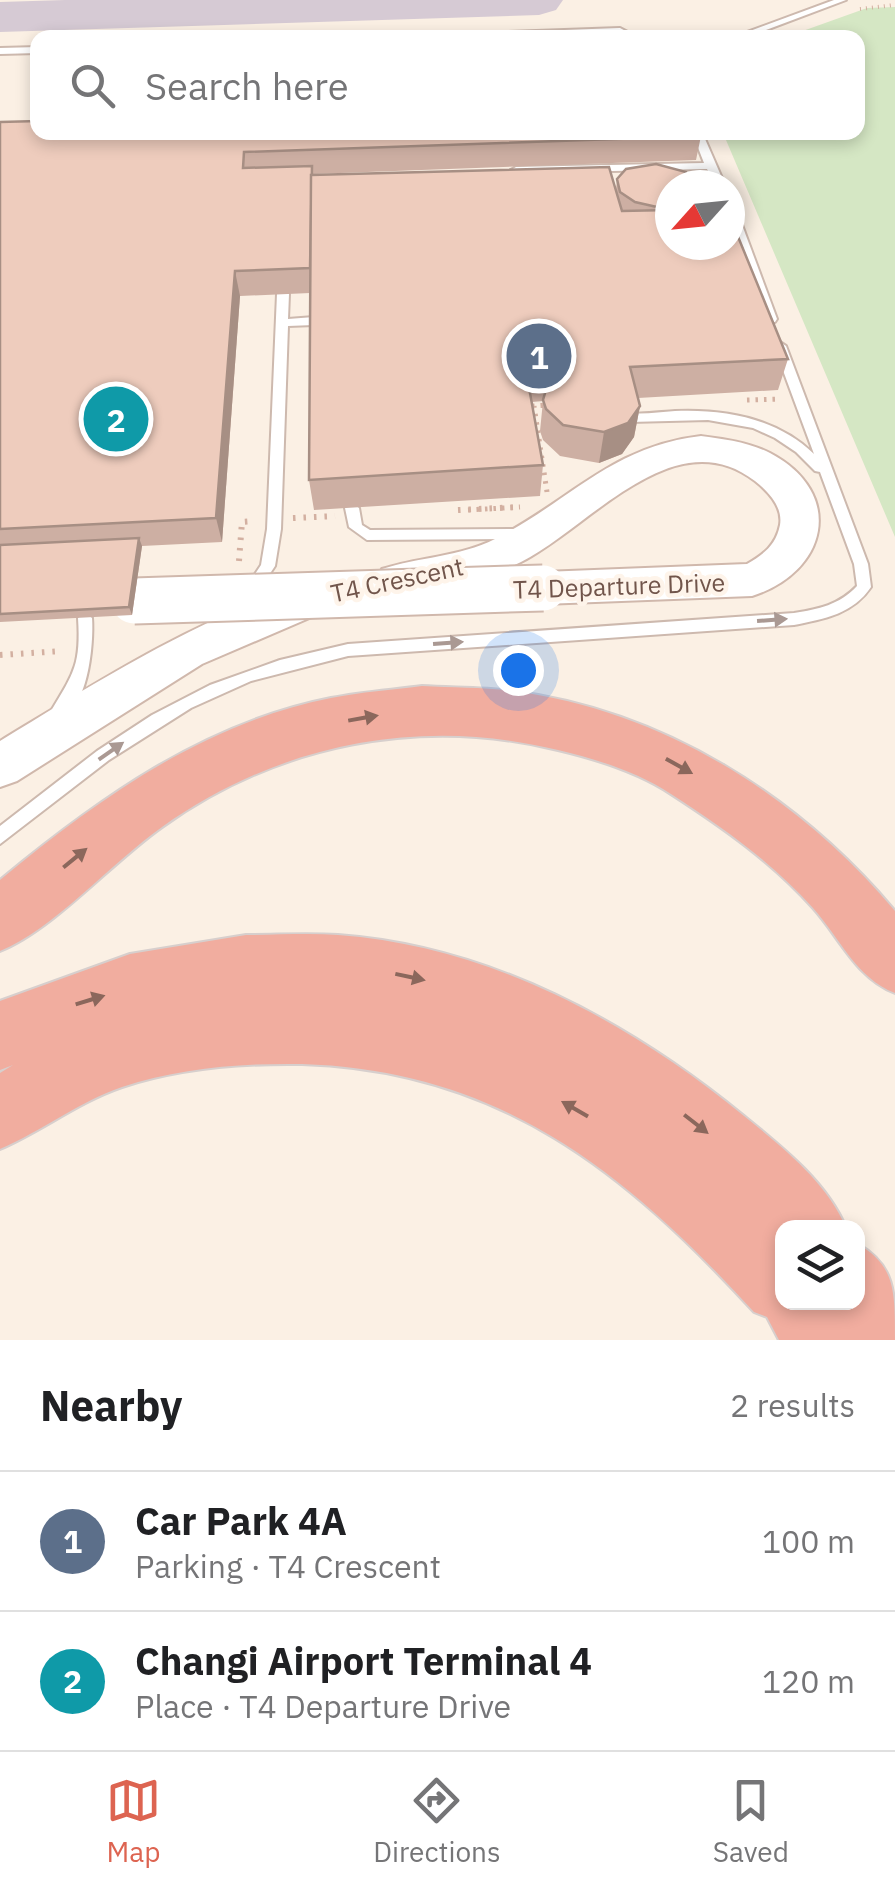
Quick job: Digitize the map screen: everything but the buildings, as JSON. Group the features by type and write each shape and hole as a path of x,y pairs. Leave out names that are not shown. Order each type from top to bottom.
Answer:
{"highway":[{"path":"0,920 147,802 236,754 336,723 410,710 449,710 513,714 581,728 689,772 781,832 851,902 895,961"},
{"path":"0,1036 68,1006 147,982 210,971 351,966 415,978 475,993 551,1024 626,1070 771,1187 801,1220"},
{"path":"0,1114 85,1066 154,1044 220,1032 342,1032 407,1044 535,1085 600,1124 664,1169 730,1228 775,1276"},
{"path":"865,1293 895,1330"},
{"path":"806,1310 828,1340"}],"main road":[{"name":"T4 Crescent","path":"0,765 194,649 290,605 479,562 539,515 630,468 674,451 705,450 744,457 780,480 809,484"},
{"name":"T4 Departure Drive","path":"134,601 731,584 771,572 795,548 809,484"}],"lane":[{"path":"758,30 842,0"},
{"path":"0,51 30,50"},
{"path":"700,140 712,170"},
{"path":"504,170 710,166"},
{"path":"564,168 567,183"},
{"path":"0,836 153,721 216,688 282,665 348,650 826,613 852,602 864,587 861,564 809,484 745,260"},
{"path":"194,649 268,566 275,519 283,294"},
{"path":"282,322 314,321"},
{"path":"607,410 630,418 715,414 750,421 804,450 809,484"},
{"path":"352,512 356,527 367,535 385,537 539,515"},
{"path":"0,765 70,698 87,650 84,618"}],"path":[{"path":"451,510 539,515 534,406 567,405"},
{"path":"238,572 242,522 352,512"},
{"path":"0,655 87,650"}],"green space":[{"path":"895,7 895,537 745,185 745,170 739,170 726,140 865,140 865,30 806,30 867,8"}],"taxiway":[{"path":"0,17 539,0"}],"place":[{"name":"Car Park 4A","path":"539,356"},
{"name":"Changi Airport Terminal 4","path":"116,419"}]}
